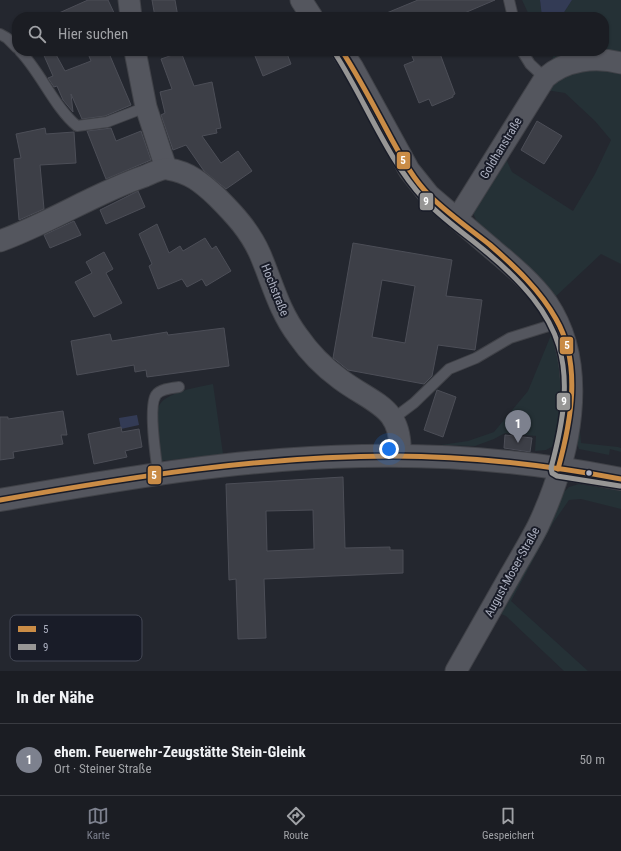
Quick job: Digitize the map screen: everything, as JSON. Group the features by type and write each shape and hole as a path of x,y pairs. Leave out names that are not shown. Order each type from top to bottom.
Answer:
{"street":[{"path":"129,0 130,12"},
{"path":"301,0 309,12"},
{"path":"0,242 26,232 89,198 166,168 146,107 136,56"},
{"name":"August-Moser-Straße","path":"345,56 409,170 429,195 510,264 529,283 546,303 558,323 567,349 571,375 571,400 567,433 550,496 537,527 456,671"},
{"name":"Goldhanstraße","path":"457,219 545,78 554,70 576,62 600,59 621,63"},
{"name":"Hochstraße","path":"166,168 184,172 194,177 242,223 260,254 276,299 298,337 338,378 382,406 394,418 399,430 401,442 400,456"},
{"path":"0,500 158,473 291,459 400,456 483,460 621,479"}],"lane":[{"path":"509,0 512,12"},
{"path":"0,34 12,43"},
{"path":"24,56 67,117 78,126 107,122 146,107"},
{"path":"525,56 530,64 545,78"},
{"path":"394,418 414,403 449,369 476,358 510,338 558,323"},
{"path":"158,473 154,443 152,406 154,399 159,392 179,387"}],"shaded area":[{"path":"522,0 540,0 541,12 528,12"},
{"path":"572,0 621,0 621,56 550,65 553,56 609,56 609,12 564,12"},
{"path":"579,70 621,70 621,264 601,254 554,298 478,224 473,213 475,201 505,157 512,172 573,211 595,174 611,140 595,121 565,93 546,90 555,79"},
{"path":"551,335 554,336 565,381 557,444 546,450 535,451 536,436 505,433 475,446 441,445 468,441 494,432 528,391"},
{"path":"213,384 223,454 161,461 158,408 161,402 182,391"},
{"path":"579,420 581,443 618,447 621,448 621,452 610,449 609,455 579,449 577,443"},
{"path":"579,484 621,491 621,509 581,499 569,500 553,523 511,601 588,671 564,671 506,616 501,614 564,492 569,487"}],"water":[{"path":"540,0 572,0 564,12 541,12"},
{"path":"137,415 139,425 121,429 119,418"}],"building":[{"path":"88,0 108,0 114,12 61,12"},
{"path":"152,0 175,0 177,12 154,12"},
{"path":"418,0 495,0 467,12 389,12"},
{"path":"44,56 57,56 65,71 91,61 89,56 110,56 131,105 105,116 82,119 71,94 73,112 63,100 57,86 54,87 48,78 53,76"},
{"path":"170,56 183,56 194,86 212,82 221,128 216,129 217,133 202,136 221,163 238,151 252,171 226,189 204,171 186,145 173,150 161,115 165,113 160,92 172,89 161,59"},
{"path":"255,56 288,56 291,64 263,76"},
{"path":"412,56 441,56 455,94 453,97 432,106 429,99 419,103 404,65 414,61"},
{"path":"537,121 562,136 544,164 521,150"},
{"path":"45,128 46,134 74,132 76,163 40,165 44,209 19,220 14,159 21,158 16,134"},
{"path":"111,128 116,141 141,131 151,160 106,179 87,131"},
{"path":"138,191 145,207 106,224 100,210"},
{"path":"74,221 81,235 50,248 44,235"},
{"path":"157,224 169,253 180,246 183,251 205,238 212,249 216,246 231,271 206,286 202,279 187,287 182,279 158,289 149,266 152,264 139,234"},
{"path":"353,243 452,260 446,296 482,300 475,350 438,345 432,376 424,384 348,370 333,358","holes":["382,280 415,286 405,343 372,337"]},
{"path":"104,252 113,269 106,273 122,303 94,317 75,282 92,273 86,262"},
{"path":"224,328 229,366 147,377 146,370 135,372 134,365 77,375 71,341 110,334 112,341 167,332 168,335"},
{"path":"437,390 456,397 443,437 424,430"},
{"path":"63,411 67,435 61,435 63,444 13,452 14,458 0,460 0,417 8,417 8,419"},
{"path":"121,427 122,432 139,429 142,447 125,451 127,457 94,464 88,434"},
{"path":"505,435 532,438 530,452 504,448"},
{"path":"343,477 345,548 390,547 390,550 403,550 403,573 264,579 266,638 238,639 236,579 229,580 226,484","holes":["313,510 314,549 267,551 266,511"]}],"transit line":[{"name":"9","path":"337,56 388,149 411,184 438,213 512,275 533,298 549,322 559,346 564,372 564,400 560,432 551,468 552,473 557,476 620,486"},
{"name":"5","path":"345,56 404,161 418,182 444,209 490,245 518,270 550,308 556,319 564,336 569,355 572,393 567,432 558,469"},
{"name":"5","path":"0,500 98,483 195,469 343,457 422,456 508,462 621,479"}],"place":[{"name":"ehem. Feuerwehr-Zeugstätte Stein-Gleink","path":"518,443"}]}
